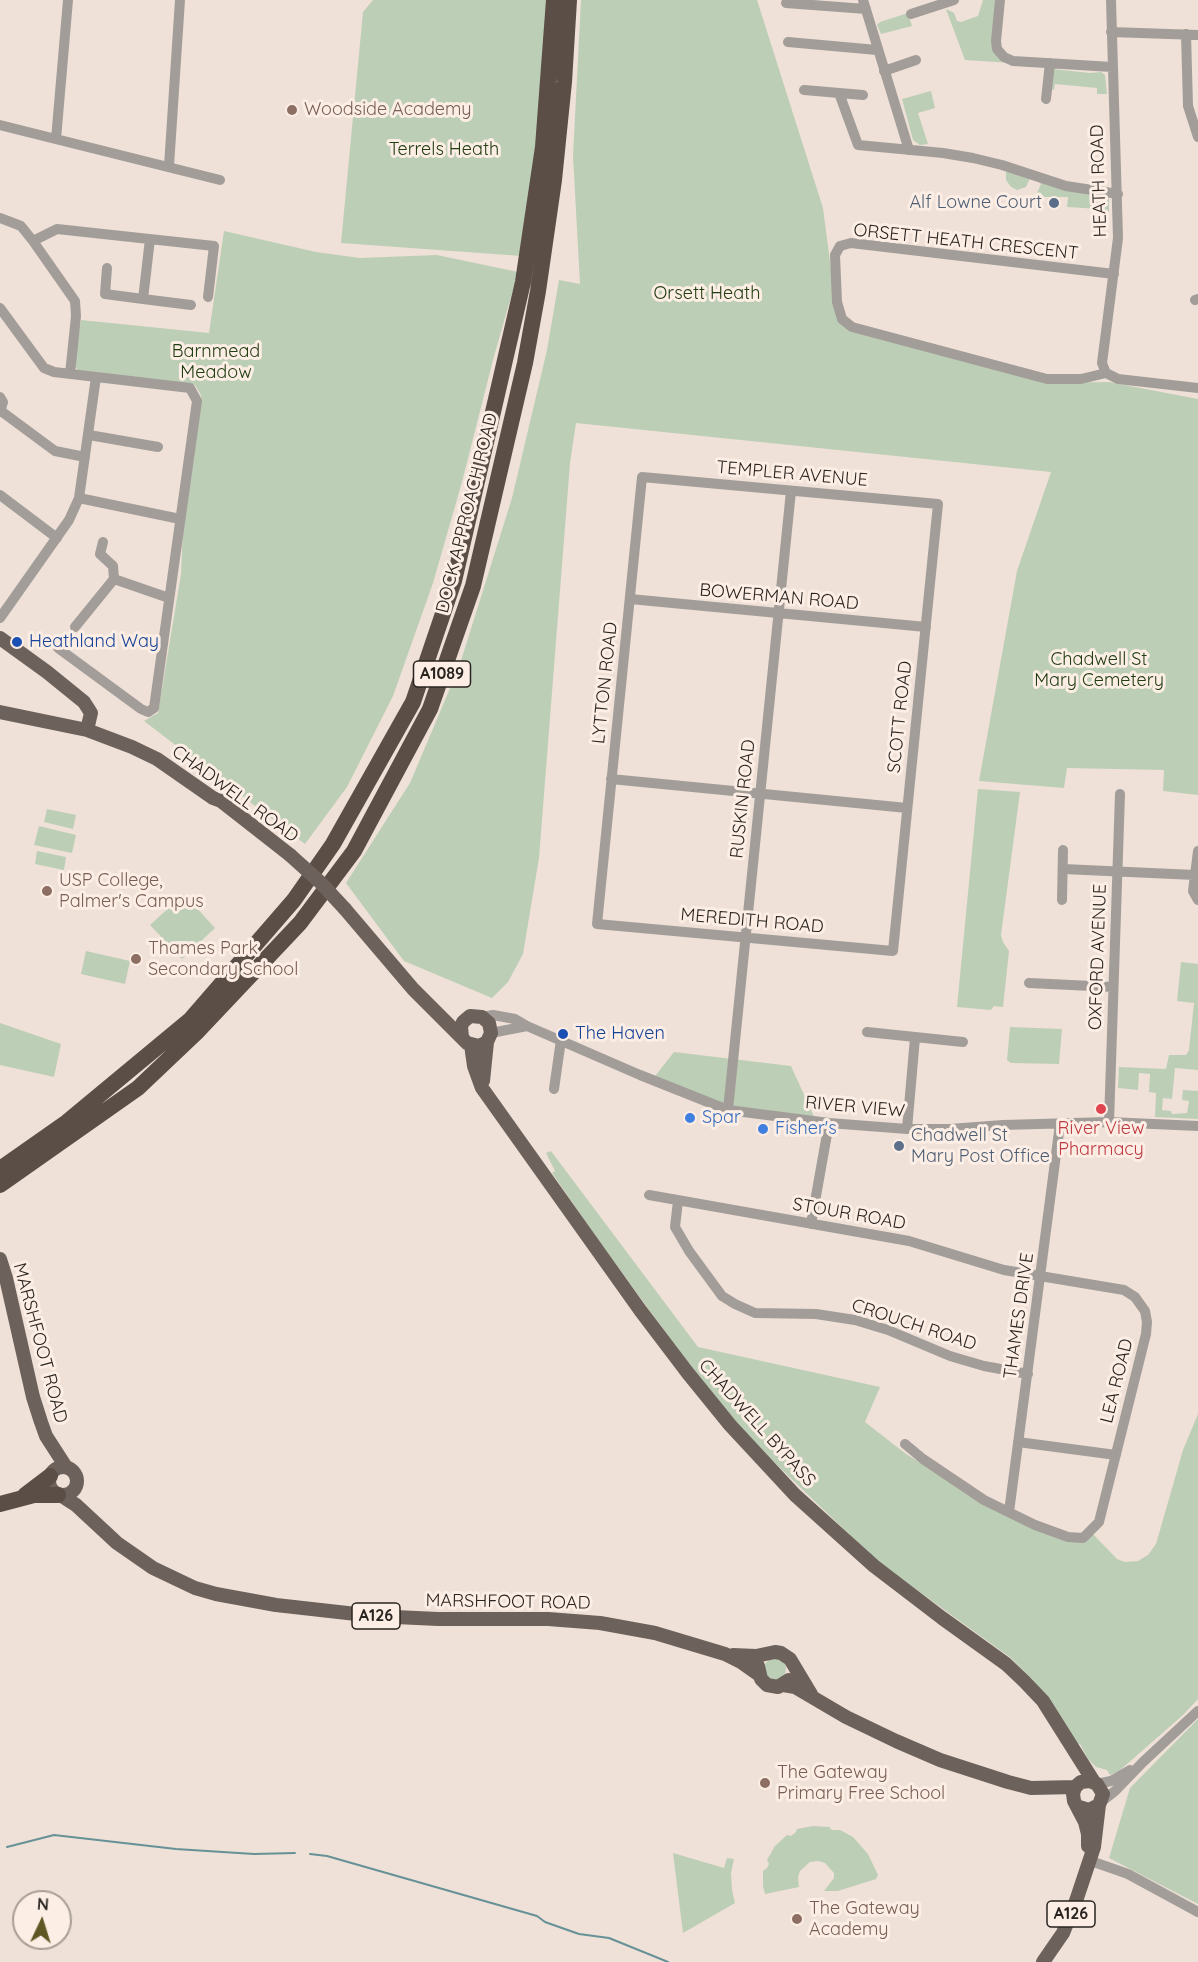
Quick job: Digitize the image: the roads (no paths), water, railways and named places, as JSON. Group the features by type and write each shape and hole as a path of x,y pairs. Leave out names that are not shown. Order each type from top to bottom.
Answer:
{"highway":[{"name":"DOCK APPROACH ROAD","path":"0,1169 67,1122 190,1020 294,900 333,844 413,702 454,581 523,282 543,147 554,0"},
{"name":"DOCK APPROACH ROAD","path":"0,1185 138,1088 196,1033 300,922 354,851 430,709 473,586 525,363 540,281 554,180 564,82 569,0"},
{"path":"8,1502 33,1491 51,1475"},
{"path":"8,1502 45,1494 60,1495"}],"main road":[{"path":"0,638 84,702 91,713 87,730"},
{"name":"CHADWELL ROAD","path":"0,712 87,730 132,747 157,759 234,811 320,882 428,1005 466,1041"},
{"name":"CHADWELL ROAD","path":"428,1005 451,1016 466,1019"},
{"path":"482,1088 489,1037 489,1023 482,1017 474,1015 466,1019 461,1027 466,1041 479,1046 489,1037"},
{"name":"CHADWELL BYPASS","path":"466,1041 482,1088 654,1328 746,1443 795,1495 874,1566 1006,1664 1043,1701 1096,1783"},
{"name":"MARSHFOOT ROAD","path":"0,1259 33,1396 46,1436 51,1475"},
{"name":"MARSHFOOT ROAD","path":"46,1436 66,1467"},
{"path":"66,1467 74,1472 78,1483 71,1493 60,1495 50,1486 51,1475 58,1468 66,1467"},
{"name":"MARSHFOOT ROAD","path":"78,1483 81,1496 95,1521"},
{"name":"MARSHFOOT ROAD","path":"60,1495 72,1501 117,1543 169,1577 195,1588 238,1599 374,1616 587,1621 632,1628 724,1654 758,1674 767,1685 795,1687 846,1717 896,1742 940,1760 1031,1788 1078,1807"},
{"name":"MARSHFOOT ROAD","path":"724,1654 748,1656 781,1653 790,1659 812,1696"},
{"path":"758,1674 759,1664 765,1655"},
{"path":"783,1685 789,1681 793,1672 790,1659"},
{"name":"CHADWELL BYPASS","path":"1061,1728 1072,1758 1076,1786"},
{"path":"1086,1781 1096,1783 1102,1794 1100,1804 1089,1810 1078,1807 1073,1797 1076,1786 1086,1781"},
{"name":"MARSHFOOT ROAD","path":"1031,1788 1076,1786"},
{"name":"A126","path":"1044,1962 1066,1926 1094,1847 1100,1804"},
{"name":"A126","path":"1078,1807 1088,1834 1088,1860"}],"street":[{"path":"56,139 68,0"},
{"path":"169,166 180,0"},
{"path":"911,14 954,0"},
{"path":"1000,0 997,49 1004,57 1013,61 1112,67"},
{"name":"HEATH ROAD","path":"1106,373 1102,363 1118,238 1111,0"},
{"path":"786,3 864,5 909,150"},
{"path":"1111,32 1192,34 1188,106 1198,137"},
{"path":"788,42 878,50"},
{"path":"884,71 916,60"},
{"path":"1046,99 1050,63"},
{"path":"804,90 862,95"},
{"path":"839,93 858,145 973,158 1066,186 1118,194"},
{"path":"0,125 220,180"},
{"path":"0,218 21,226 75,301 76,316 69,374"},
{"path":"33,241 57,229 214,246 208,297"},
{"path":"143,299 150,239"},
{"name":"ORSETT HEATH CRESCENT","path":"1106,373 1081,379 1047,379 852,327 842,319 837,302 835,255 840,246 851,243 1114,274"},
{"path":"107,268 105,294 191,305"},
{"path":"0,308 44,368 54,372 190,388 196,401 154,708 148,712 141,709 58,648"},
{"path":"1106,373 1118,379 1198,388"},
{"path":"0,618 69,520 79,498 96,377"},
{"path":"0,397 3,402 1,412 55,451 86,457"},
{"path":"89,435 158,447"},
{"name":"TEMPLER AVENUE","path":"642,477 938,504"},
{"name":"LYTTON ROAD","path":"600,892 642,477"},
{"name":"RUSKIN ROAD","path":"728,1110 791,491"},
{"path":"0,495 57,538"},
{"path":"79,498 180,519"},
{"name":"SCOTT ROAD","path":"880,949 893,951 938,504"},
{"path":"75,627 114,579 113,566 100,554 103,542"},
{"path":"114,579 169,598"},
{"name":"BOWERMAN ROAD","path":"630,599 926,627"},
{"path":"611,779 907,808"},
{"name":"OXFORD AVENUE","path":"1109,1122 1120,794"},
{"path":"1062,900 1063,850"},
{"path":"1198,851 1193,891 1198,900"},
{"path":"1063,868 1195,875"},
{"name":"MEREDITH ROAD","path":"600,892 597,924 880,949"},
{"path":"1029,983 1113,987"},
{"name":"RIVER VIEW","path":"482,1017 493,1015 515,1019 728,1110 829,1123 908,1129 1109,1122 1198,1126"},
{"path":"489,1037 527,1026"},
{"path":"867,1032 963,1042"},
{"path":"908,1129 915,1038"},
{"path":"551,1084 561,1040"},
{"path":"811,1224 829,1123"},
{"name":"THAMES DRIVE","path":"1009,1512 1060,1124"},
{"name":"STOUR ROAD","path":"649,1195 909,1241 1004,1269 1041,1277"},
{"name":"CROUCH ROAD","path":"678,1201 675,1227 689,1251 722,1296 735,1304 755,1313 816,1314 855,1320 888,1330 950,1356 984,1366 1028,1374"},
{"name":"LEA ROAD","path":"1009,1512 1068,1537 1083,1538 1099,1522 1146,1334 1145,1311 1135,1297 1124,1290 1041,1277"},
{"path":"1018,1442 1116,1455"},
{"path":"905,1444 923,1459 984,1500 1009,1512"},
{"path":"1100,1804 1198,1711"},
{"path":"1096,1783 1111,1781 1143,1762"},
{"path":"1088,1860 1128,1874 1198,1912"}],"waterway":[{"path":"7,1847 54,1835 176,1849 254,1854 295,1853"},
{"path":"310,1854 327,1856 537,1916 545,1922 579,1934 609,1938 668,1962"}],"place":[{"name":"Woodside Academy","path":"292,110"},
{"name":"Alf Lowne Court","path":"1054,203"},
{"name":"Heathland Way","path":"17,642"},
{"name":"USP College, Palmer's Campus","path":"47,891"},
{"name":"Thames Park Secondary School","path":"136,959"},
{"name":"The Haven","path":"563,1034"},
{"name":"River View Pharmacy","path":"1101,1109"},
{"name":"Spar","path":"690,1118"},
{"name":"Fisher's","path":"763,1129"},
{"name":"Chadwell St Mary Post Office","path":"899,1146"},
{"name":"The Gateway Primary Free School","path":"765,1783"},
{"name":"The Gateway Academy","path":"797,1919"}],"park label":[{"name":"Terrels Heath","path":"444,150"},
{"name":"Orsett Heath","path":"707,294"},
{"name":"Barnmead Meadow","path":"216,362"},
{"name":"Chadwell St Mary Cemetery","path":"1099,670"}]}
